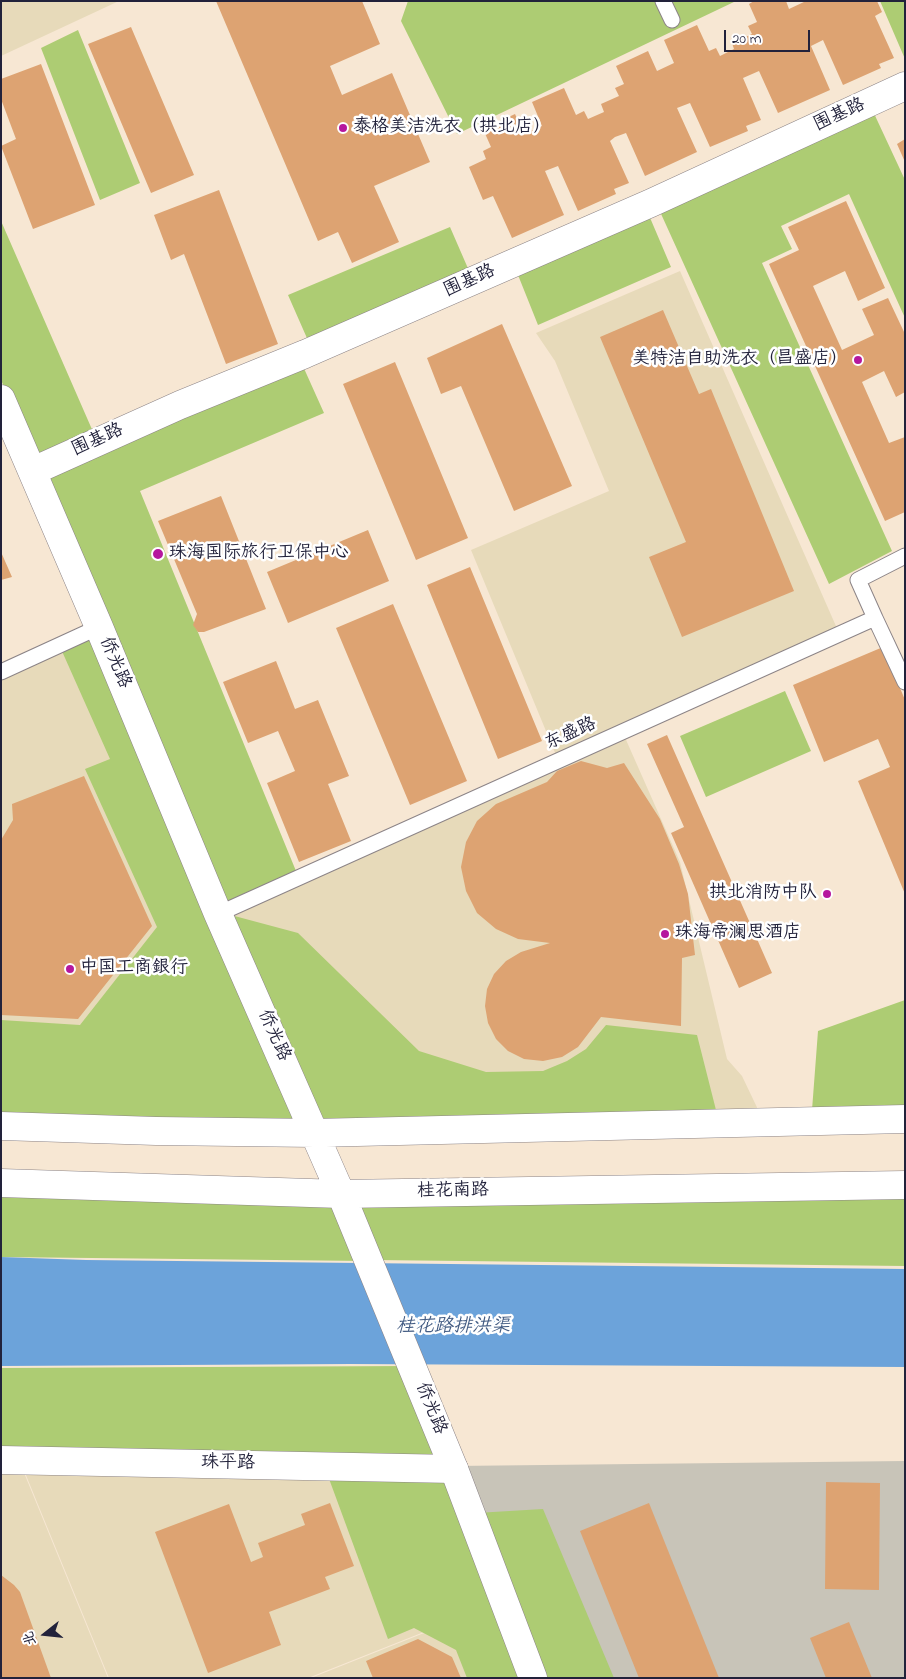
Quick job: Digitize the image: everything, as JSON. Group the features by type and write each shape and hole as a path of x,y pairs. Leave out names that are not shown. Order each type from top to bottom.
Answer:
{"street":[{"name":"围基路","path":"33,471 180,405 313,350 642,207 905,86"},
{"name":"侨光路","path":"1,399 99,627 218,914 341,1194 454,1469 533,1678"},
{"path":"1,1126 156,1131 315,1132 905,1119"},
{"name":"桂花南路","path":"1,1183 341,1194 905,1185"},
{"name":"珠平路","path":"1,1460 454,1469"}],"lane":[{"path":"663,1 672,20"},
{"path":"905,556 858,580 905,682"},
{"name":"东盛路","path":"218,914 875,618"},
{"path":"1,672 99,627"}],"shaded area":[{"path":"1,1 119,1 1,56"},
{"path":"680,271 839,633 558,760 471,550 609,491 555,361 536,333"},
{"path":"98,629 220,914 623,733 680,862 727,1059 742,1076 764,1122 1,1124 1,674"},
{"path":"905,1461 905,1678 534,1678 454,1466"},
{"path":"1,1463 20,1463 108,1678 1,1678"},
{"path":"21,1463 453,1470 502,1601 308,1678 109,1678"},
{"path":"502,1602 532,1678 311,1678"}],"green space":[{"path":"408,1 736,1 457,134 401,21"},
{"path":"880,1 905,1 905,59"},
{"path":"78,30 140,183 100,200 41,48"},
{"path":"871,107 905,180 905,318 849,194 781,226 792,249 762,263 892,551 829,584 657,205"},
{"path":"648,213 671,267 538,325 516,270"},
{"path":"1,221 94,434 36,460 1,380"},
{"path":"450,227 470,273 310,345 288,295"},
{"path":"302,364 324,413 140,491 296,871 221,905 44,476"},
{"path":"96,634 306,1128 1,1119 1,1020 80,1025 157,927 85,769 110,759 61,649"},
{"path":"785,691 811,751 706,797 680,736"},
{"path":"227,914 298,933 419,1051 486,1072 543,1071 567,1061 586,1049 606,1025 697,1035 717,1114 320,1126"},
{"path":"905,1000 905,1110 812,1110 818,1031"},
{"path":"1,1186 339,1197 366,1261 1,1257"},
{"path":"905,1190 905,1266 374,1260 348,1199"},
{"path":"409,1366 450,1466 1,1458 1,1368"},
{"path":"328,1476 450,1477 528,1678 467,1678 456,1650 414,1628 388,1639"},
{"path":"543,1509 614,1678 540,1678 476,1513"}],"water":[{"name":"桂花路排洪渠","path":"1,1257 86,1260 905,1269 905,1367 351,1364 1,1366"}],"building":[{"name":"泰格美洁洗衣（拱北店）","path":"216,1 362,1 380,44 330,66 342,95 392,73 430,162 374,186 399,242 352,263 338,232 318,241"},
{"path":"754,1 786,1 789,9 806,1 877,1 882,12 875,16 894,58 879,64 881,68 843,85 823,40 811,46 830,90 778,113 759,71 743,78 761,120 746,126 748,131 710,147 690,103 677,108 697,152 645,176 626,133 615,137 610,141 629,183 614,189 616,194 578,211 558,166 545,171 564,215 512,238 493,196 483,200 469,167 486,159 483,151 491,147 483,129 515,114 524,134 542,126 532,102 564,88 576,115 584,111 588,119 604,112 601,104 619,96 615,88 624,84 616,66 648,51 657,71 674,63 664,40 697,25 709,51 716,48 720,56 734,49 732,43 752,34 748,26 757,22 749,4"},
{"path":"131,27 194,175 151,193 88,44"},
{"path":"41,64 95,205 33,229 1,146 16,139 1,99 1,79"},
{"path":"905,139 905,162 897,144"},
{"path":"219,190 278,344 226,364 184,254 171,260 154,215"},
{"name":"美特洁自助洗衣（昌盛店）","path":"846,201 885,288 858,301 845,271 813,286 842,350 874,335 862,309 888,298 905,334 905,392 896,397 884,371 862,382 889,443 905,437 905,512 885,521 769,264 799,250 788,227"},
{"path":"663,310 699,394 711,389 794,591 682,637 649,557 686,542 600,337"},
{"path":"502,324 572,486 514,511 461,386 441,394 427,358"},
{"path":"395,362 468,538 416,560 343,384"},
{"path":"221,496 266,609 204,632 198,632 193,625 197,614 158,521"},
{"path":"368,530 389,581 288,623 267,572"},
{"path":"1,552 12,577 1,580"},
{"path":"470,567 542,741 498,759 427,585"},
{"path":"393,604 467,781 410,805 336,628"},
{"path":"883,647 905,700 905,894 858,781 890,767 878,739 824,762 793,685"},
{"path":"276,661 295,709 318,700 349,776 328,784 351,841 299,862 267,783 295,771 278,731 248,743 223,682"},
{"path":"667,735 772,973 739,988 671,833 684,827 647,744"},
{"path":"581,761 607,768 624,763 660,819 679,864 688,894 695,955 682,958 681,1026 601,1017 578,1047 562,1057 543,1061 524,1059 508,1051 496,1039 488,1023 485,1006 487,989 494,974 506,961 521,952 550,943 518,939 496,929 477,913 466,891 461,867 466,842 477,821 496,804 547,782 557,771"},
{"path":"84,776 152,926 78,1019 1,1015 1,840 13,820 12,804"},
{"path":"826,1482 880,1483 879,1590 825,1589"},
{"path":"330,1503 354,1566 325,1577 330,1589 269,1612 281,1645 208,1673 155,1532 229,1504 251,1562 263,1557 258,1543 305,1525 301,1514"},
{"path":"649,1503 719,1678 639,1678 580,1531"},
{"path":"1,1575 20,1592 51,1678 1,1678"},
{"path":"849,1622 872,1678 826,1678 810,1638"},
{"path":"418,1639 452,1657 461,1678 373,1678 366,1661"}],"place":[{"name":"泰格美洁洗衣（拱北店）","path":"343,128"},
{"name":"美特洁自助洗衣（昌盛店）","path":"858,360"},
{"name":"珠海国际旅行卫保中心","path":"158,554"},
{"name":"拱北消防中队","path":"827,894"},
{"name":"珠海帝澜思酒店","path":"665,934"},
{"name":"中国工商銀行","path":"70,969"}]}
